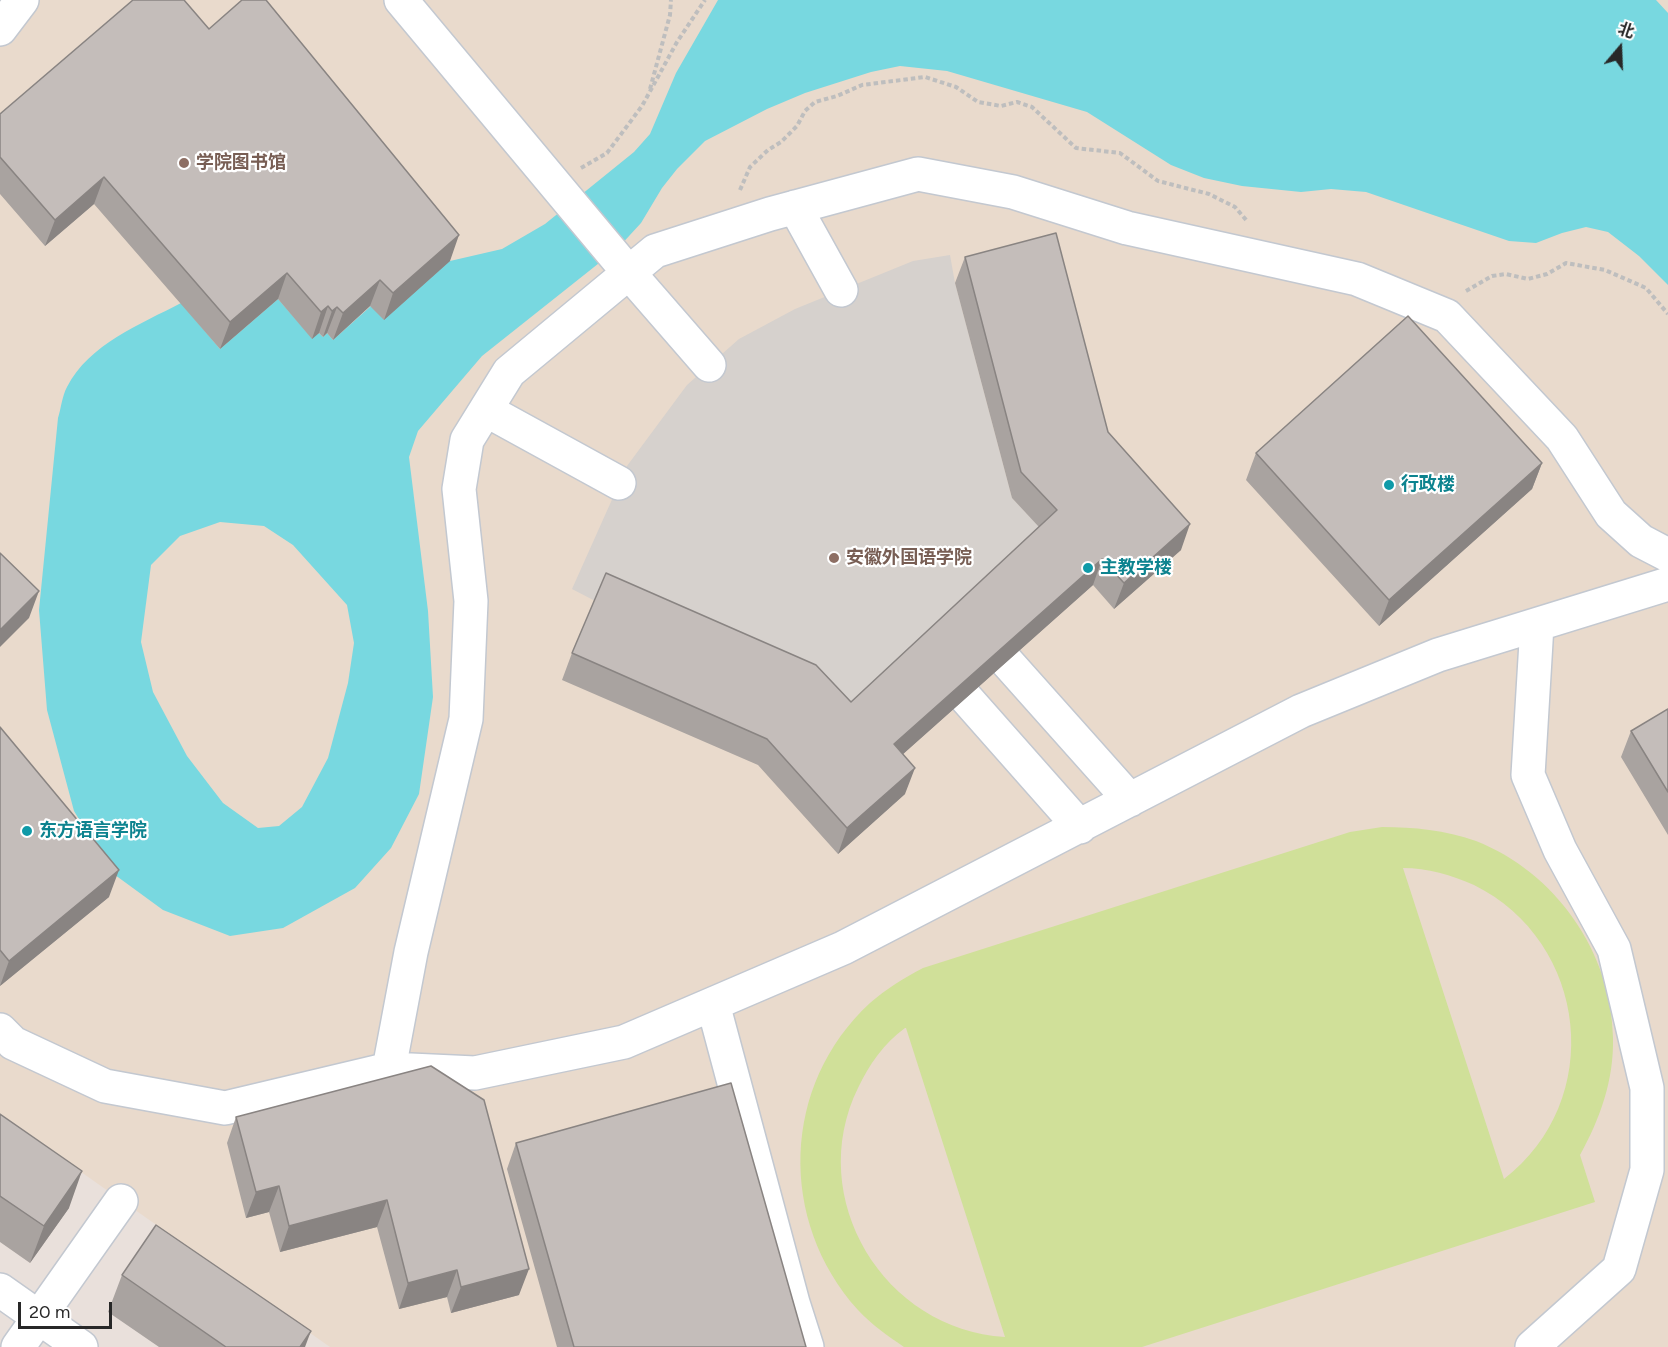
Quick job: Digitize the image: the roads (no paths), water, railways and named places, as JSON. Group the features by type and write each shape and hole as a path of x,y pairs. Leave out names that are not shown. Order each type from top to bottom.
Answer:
{"street":[{"path":"0,29 22,0"},
{"path":"401,0 709,365"},
{"path":"389,1069 411,952 466,719 471,601 459,489 467,440 509,372 625,268 655,251 795,207 918,174 1013,192 1127,228 1357,279 1447,316 1562,438 1611,514 1641,541 1668,555"},
{"path":"795,207 841,290"},
{"path":"486,410 619,483"},
{"path":"0,1030 14,1043 105,1086 225,1108 389,1069 475,1073 624,1042 843,948 1301,711 1438,655 1668,584"},
{"path":"1532,1347 1619,1269 1647,1170 1647,1088 1614,948 1560,850 1528,775 1537,625"},
{"path":"1007,662 1130,801"},
{"path":"966,698 1080,827"},
{"path":"713,1004 793,1304 807,1347"},
{"path":"18,1347 121,1201"},
{"path":"0,1290 81,1347"}],"water":[{"path":"718,0 1656,0 1668,13 1668,285 1639,256 1608,232 1586,227 1536,243 1509,241 1366,192 1331,189 1301,192 1242,186 1204,178 1171,165 1087,112 947,71 900,66 871,72 805,93 767,109 705,141 677,169 662,188 641,223 618,248 482,356 418,431 409,457 428,611 433,697 419,794 391,848 355,888 283,928 230,936 163,910 111,872 74,811 47,710 39,610 58,418 67,387 88,359 102,347 133,327 181,303 220,349 278,299 312,338 319,333 323,337 327,333 333,340 371,306 450,261 502,249 545,224 634,152 650,134 676,73","holes":["220,522 264,526 293,545 347,605 354,643 348,683 328,758 302,807 279,826 258,828 223,803 187,756 153,692 141,642 151,565 180,536"]}],"place":[{"name":"学院图书馆","path":"184,163"},
{"name":"行政楼","path":"1389,485"},
{"name":"安徽外国语学院","path":"834,558"},
{"name":"主教学楼","path":"1088,568"},
{"name":"东方语言学院","path":"27,831"}]}
